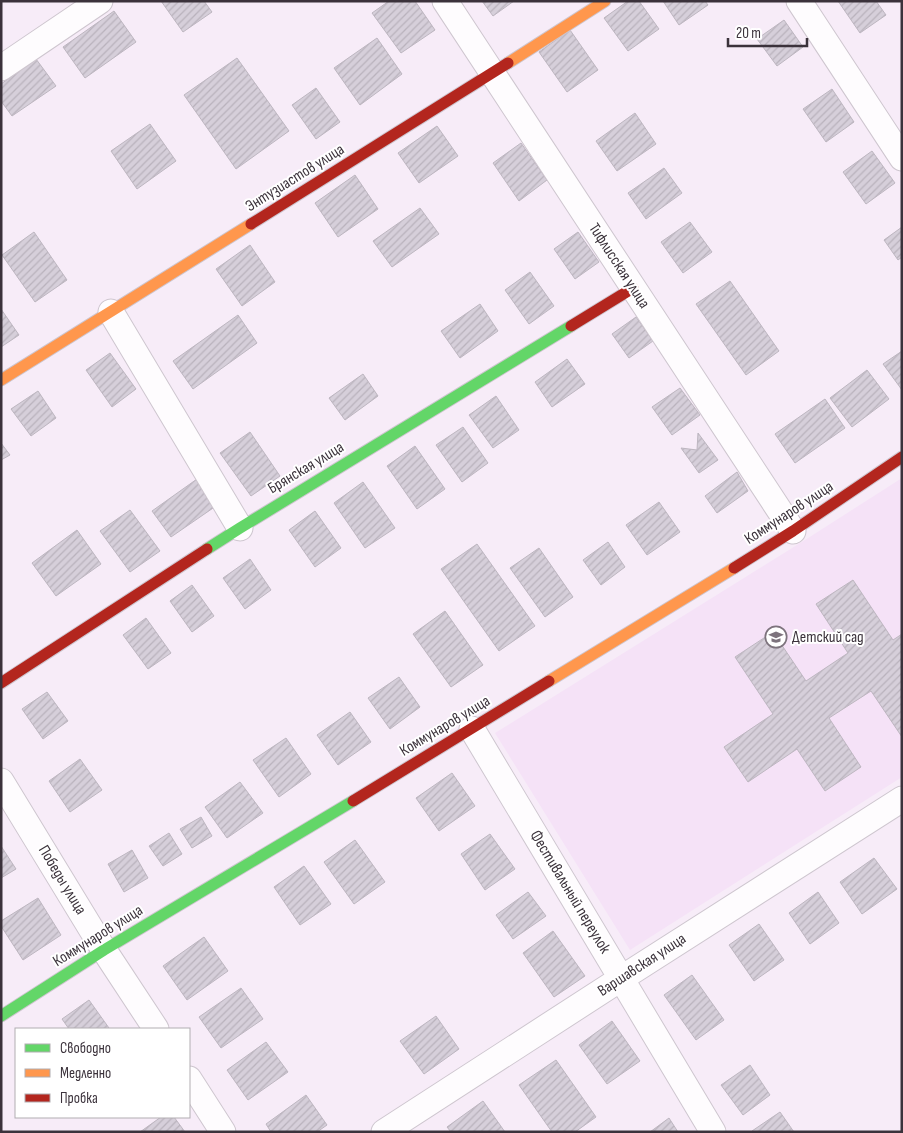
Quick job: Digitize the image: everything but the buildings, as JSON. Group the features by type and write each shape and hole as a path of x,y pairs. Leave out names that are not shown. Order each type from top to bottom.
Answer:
{"street":[{"path":"1,68 100,1"},
{"name":"Тифлисская улица","path":"445,1 793,531"},
{"name":"Энтузиастов улица","path":"1,380 493,73 604,1"},
{"path":"799,1 902,158"},
{"name":"Брянская улица","path":"1,683 240,528 632,288"},
{"path":"111,312 240,528"},
{"name":"Коммунаров улица","path":"1,1016 104,950 472,729 793,531 902,457"},
{"name":"Фестивальный переулок","path":"472,729 713,1132"},
{"name":"Победы улица","path":"1,781 104,950 155,1028"},
{"name":"Варшавская улица","path":"384,1132 902,799"},
{"path":"190,1081 223,1132"}],"shaded area":[{"name":"Детский сад","path":"902,478 902,777 630,950 495,733"}],"traffic: fast":[{"path":"207,549 571,326"},
{"path":"1,1016 104,950 353,801"}],"traffic: slow":[{"path":"508,63 605,1"},
{"path":"1,380 251,224"},
{"path":"549,681 734,568"}],"traffic: jam":[{"path":"251,224 508,63"},
{"path":"571,326 633,288"},
{"path":"734,568 793,531 902,457"},
{"path":"1,683 207,549"},
{"path":"353,801 549,681"}],"place":[{"name":"Детский сад","path":"776,637"}]}
